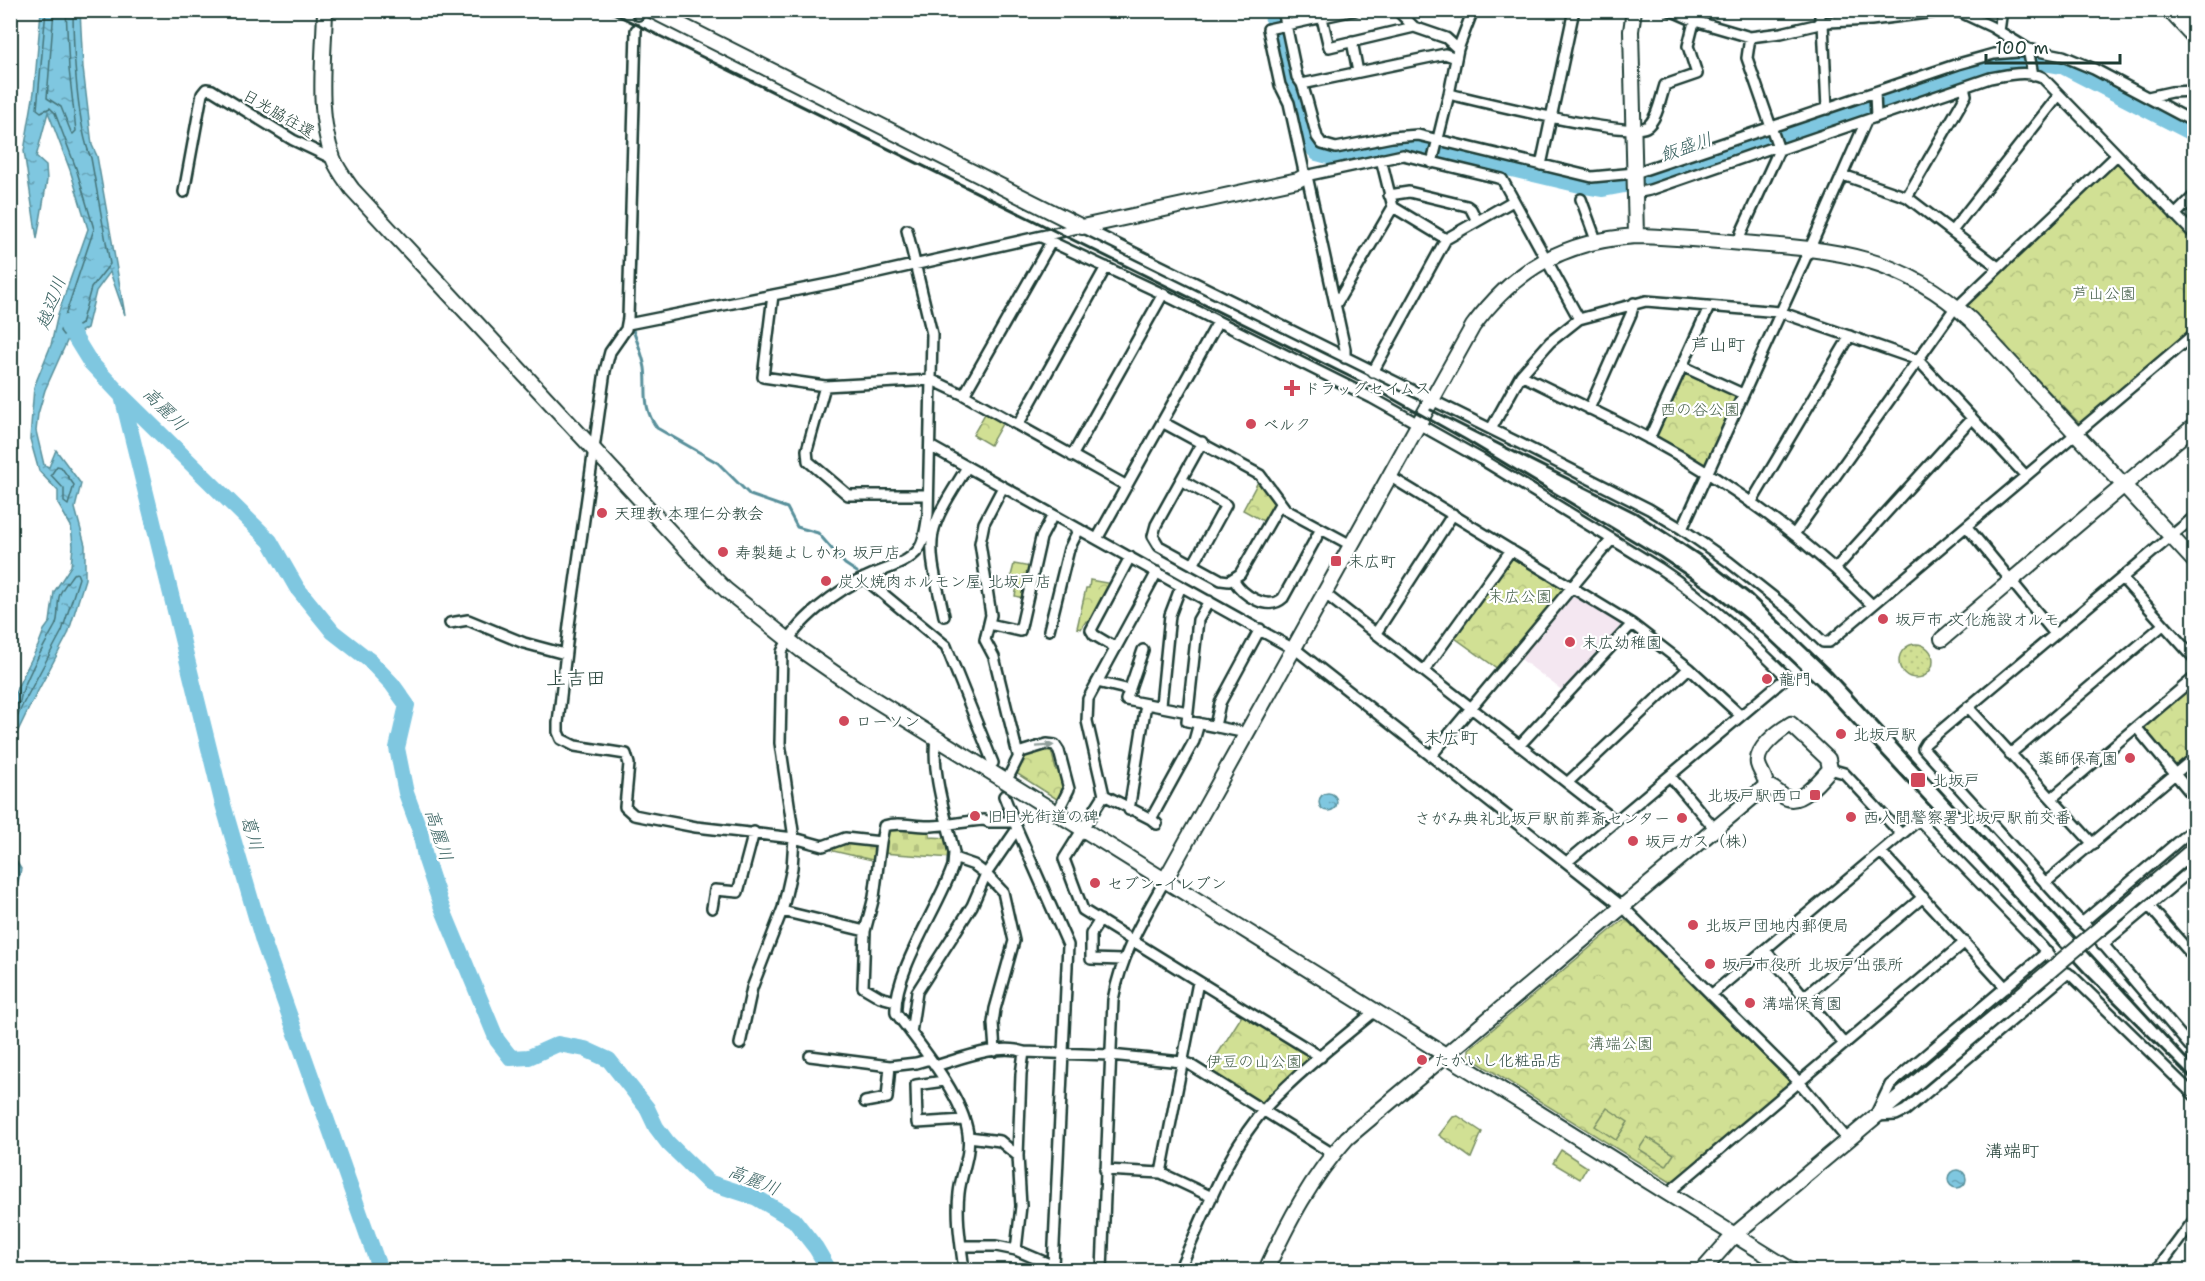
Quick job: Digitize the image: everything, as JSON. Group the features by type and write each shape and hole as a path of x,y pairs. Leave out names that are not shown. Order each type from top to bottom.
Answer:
{"street":[{"path":"325,10 323,107 325,128 333,159 352,189 720,584 826,668 1791,1270"},
{"path":"1283,10 1297,77 1302,84 1317,138 1322,144 1330,147 1418,135 1592,177 1635,174 1977,58 2014,51 2029,51 2063,57 2086,65 2194,122"},
{"path":"1345,358 1345,349 1289,103 1280,85 1268,29 1355,10"},
{"path":"1397,10 1414,27 1446,38 1457,53"},
{"path":"1433,160 1457,53 1473,10"},
{"path":"1541,165 1574,10"},
{"path":"1634,10 1631,31 1636,236"},
{"path":"1670,10 1695,21 1750,37 1781,33 1822,23 1956,11 1967,14 1999,31 2029,51 2033,75"},
{"path":"1449,94 1551,117 1634,130 1648,126 1665,85 1697,74 1688,46 1697,10"},
{"path":"1820,10 1827,109"},
{"path":"1999,31 2002,10"},
{"path":"2169,10 2194,36"},
{"path":"642,12 1621,494 1682,529 1755,581 1823,642 1829,642 2193,337"},
{"path":"1322,18 1329,47 1414,27"},
{"path":"636,30 627,324 607,359 565,654 558,732 561,739 569,744 626,754 629,764 627,810 634,815 696,827 794,838 823,846 844,838 881,842"},
{"path":"1740,243 1741,233 1778,147 1747,58 1750,37"},
{"path":"1352,41 1358,72"},
{"path":"1302,84 1457,53"},
{"path":"1635,192 1650,190 1964,87 2009,74 2033,75 2042,77 2194,234"},
{"path":"1907,197 1966,95 1964,87"},
{"name":"日光脇往還","path":"184,192 202,94 206,89 212,90 293,140 333,159"},
{"path":"2148,97 2171,92 2194,91"},
{"path":"1875,93 1876,114"},
{"path":"1952,231 2059,95"},
{"path":"1682,529 1866,121"},
{"path":"1794,534 1957,307 2117,154"},
{"path":"627,324 916,265 1403,155 1433,160 1502,179 1578,319"},
{"path":"1381,159 1393,207 1446,239"},
{"path":"1843,175 1907,197 1998,267"},
{"path":"1389,195 1409,192 1467,206 1471,209 1477,222"},
{"path":"2175,214 2194,195"},
{"path":"1581,199 1596,240"},
{"path":"1372,372 1446,239 1513,201"},
{"path":"1335,306 1393,207"},
{"path":"740,1044 752,988 782,910 792,868 794,838 780,742 783,652 788,639 832,597 864,578 896,565 919,549 928,514 932,334 907,230"},
{"path":"1101,1270 1113,1000 1122,960 1473,326 1489,304 1509,285 1546,260 1563,251 1596,240 1636,236 1810,248 1848,254 1888,267 1931,289 1957,307 1981,330 2194,561"},
{"path":"1041,237 1163,294 1418,424 1481,459 1687,587 1733,624 1787,677 1566,862"},
{"path":"964,395 1051,242"},
{"path":"1018,425 1106,267"},
{"path":"1071,456 1163,294"},
{"path":"773,295 763,377 825,386 932,380 964,395 1127,486"},
{"path":"1491,429 1521,375 1550,342 1578,319 1646,301 1780,312 1918,360 2026,476"},
{"path":"1589,409 1634,303"},
{"path":"1649,438 1709,307"},
{"path":"1097,539 1218,322"},
{"path":"1751,503 1850,336"},
{"path":"1682,366 1743,394"},
{"path":"1521,375 1649,438 1707,473 1794,534 1872,605"},
{"path":"825,386 807,450 808,461 848,495 928,495"},
{"path":"1835,569 1972,418"},
{"path":"1162,422 1260,475 1286,510 1351,545"},
{"path":"1942,639 2194,426"},
{"path":"1202,442 1156,525 1153,536 1159,546 1221,580 1234,580 1240,574 1280,504"},
{"path":"930,446 1294,649 1623,907 1799,1082 1848,1140"},
{"path":"944,616 932,552 933,533 938,518 967,467"},
{"path":"1389,476 1632,624 1689,668 1740,716"},
{"path":"1181,480 1226,505 1193,565"},
{"path":"1003,487 984,523 980,543 991,615 985,640 994,657 1018,755"},
{"path":"1376,633 1453,514"},
{"path":"989,624 1020,631 1041,538 1053,515"},
{"path":"2194,517 1926,743 1924,751 2078,920 2083,922 2194,1051"},
{"path":"1967,527 2055,634"},
{"path":"1049,630 1069,549 1079,529"},
{"path":"1234,580 1239,589 1263,603 1278,602 1321,529"},
{"path":"1431,756 1612,539"},
{"path":"1424,671 1511,550"},
{"path":"1116,648 1094,635 1091,630 1130,557"},
{"path":"1157,572 1088,699 1086,710 1104,795 1066,855 1064,862 1083,910 1321,1057"},
{"path":"864,578 946,646 993,763"},
{"path":"2122,578 2194,658"},
{"path":"1161,705 1170,615 1181,586"},
{"path":"1324,593 1616,821"},
{"path":"1209,601 1198,620 1186,721 1247,733"},
{"path":"450,623 468,620 524,643 565,654"},
{"path":"1519,746 1632,624"},
{"path":"2010,754 2163,625"},
{"path":"1215,726 1220,703 1260,629"},
{"path":"1143,650 1126,700 1188,712"},
{"path":"1568,783 1689,668"},
{"path":"2052,798 2194,678"},
{"path":"1097,682 1130,690"},
{"path":"1130,810 1146,704"},
{"path":"1968,707 2093,844"},
{"path":"1104,795 1154,821 1194,741 1199,723"},
{"path":"1766,786 1766,780 1759,767 1758,754 1791,724 1828,759 1830,769"},
{"path":"2136,727 2194,797"},
{"path":"936,738 935,750 939,780 954,858 949,877 918,943 895,1000 896,1012 944,1081 964,1120 969,1137 967,1159 959,1190 958,1210 964,1270"},
{"path":"1006,782 1018,755 1024,750 1047,744 1057,747 1069,789 1057,813"},
{"path":"2045,883 2194,758"},
{"path":"1266,1270 1295,1209 1333,1154 1364,1123 1766,786 1772,787 1786,798 1793,799 1800,797 1830,769"},
{"path":"1830,769 1844,773 1901,834"},
{"path":"1670,776 1715,829"},
{"path":"1004,796 1068,945 1053,1266"},
{"path":"895,1000 880,997 862,987 865,932 875,888 884,826 901,823 929,826 976,820 1016,826"},
{"path":"1712,994 1915,822 1921,822 2047,952 2060,970 2068,973 2194,1095"},
{"path":"911,1033 917,992 972,906 986,874 1016,826"},
{"path":"2083,922 2194,828"},
{"path":"712,908 716,890 738,892 754,832"},
{"path":"1703,1270 1734,1235 2194,849"},
{"path":"1881,852 2006,988"},
{"path":"954,858 974,865 1003,892 1014,940 995,1009 993,1023 995,1051"},
{"path":"2102,945 2194,868"},
{"path":"1804,997 1923,897"},
{"path":"2149,906 2194,957"},
{"path":"782,910 865,932"},
{"path":"1100,920 1091,934 1091,959 1122,960"},
{"path":"1670,1195 1675,1187 1965,942"},
{"path":"1765,950 1844,1044"},
{"path":"1875,1116 1890,1085 2047,952"},
{"path":"1875,1116 1896,1115 1906,1110 2068,973"},
{"path":"1161,1173 1198,982"},
{"path":"1179,1270 1235,1152 1264,1111 1321,1057 1375,1011"},
{"path":"810,1056 890,1066 932,1062 1014,1048 1024,1052 1110,1055 1182,1062 1190,1064 1333,1154"},
{"path":"1016,1250 1021,1206 1018,1156 1024,1052"},
{"path":"865,1102 887,1098 890,1066"},
{"path":"944,1081 916,1085 918,1123 964,1120"},
{"path":"969,1137 1000,1141 1018,1156"},
{"path":"1105,1170 1161,1173 1212,1197"},
{"path":"2157,1270 2194,1220"},
{"path":"961,1246 996,1246 1016,1250 1063,1270"}],"shaded area":[{"name":"末広幼稚園","path":"1575,593 1623,623 1623,628 1563,691 1518,657 1571,594"}],"green space":[{"name":"芦山公園","path":"2116,163 2119,163 2194,240 2194,330 2081,425 1965,304"},
{"name":"西の谷公園","path":"1689,371 1735,392 1738,397 1707,464 1704,465 1657,439 1656,435 1684,373"},
{"path":"986,412 1003,422 990,445 973,435"},
{"path":"1259,480 1276,504 1265,522 1243,510"},
{"name":"末広公園","path":"1515,557 1563,586 1564,589 1498,669 1455,638 1511,558"},
{"path":"1014,564 1031,567 1023,598 1015,596 1017,587 1012,586 1014,577 1011,576"},
{"path":"1090,580 1112,584 1091,622 1086,621 1081,629 1077,628"},
{"path":"1916,644 1928,649 1933,661 1928,673 1916,678 1904,673 1899,661 1904,649"},
{"path":"2194,684 2194,754 2178,767 2174,767 2143,730 2144,726"},
{"path":"1047,747 1051,750 1056,770 1060,769 1065,787 1060,801 1016,773 1021,764 1022,755"},
{"path":"893,827 930,829 930,837 948,838 952,858 882,853 886,833"},
{"path":"843,841 879,844 877,861 833,851 835,844"},
{"name":"溝端公園","path":"1623,920 1628,921 1791,1083 1672,1183 1469,1057 1469,1049"},
{"name":"伊豆の山公園","path":"1243,1014 1310,1056 1311,1059 1266,1103 1260,1104 1207,1071"},
{"path":"1607,1108 1628,1122 1616,1140 1595,1126"},
{"path":"1458,1116 1482,1132 1471,1158 1439,1135 1453,1117"},
{"path":"1647,1137 1674,1154 1666,1166 1639,1149"},
{"path":"1561,1150 1587,1167 1580,1179 1553,1163"}],"water":[{"path":"41,11 80,11 83,68 92,145 97,156 125,315 110,272 96,291 87,328 68,339 45,390 38,414 36,431 44,465 49,467 56,450 81,484 75,508 85,545 85,579 68,634 14,739 11,754 11,709 17,688 50,622 54,592 71,566 73,546 71,526 58,504 58,491 39,471 30,439 34,387 51,345 58,314 88,229 70,170 48,112 36,157 46,166 47,180 37,239 24,151 34,92"},
{"path":"1328,793 1334,796 1337,802 1334,808 1328,811 1322,808 1319,802 1322,796"},
{"path":"11,853 21,869 11,911"},
{"path":"1957,1170 1963,1173 1966,1179 1963,1185 1957,1188 1951,1185 1948,1179 1951,1173"}],"waterway":[{"name":"飯盛川","path":"1271,10 1283,71 1300,106 1304,133 1317,153 1332,157 1416,143 1457,156 1603,189 1646,181 1929,85 2000,64 2028,60 2062,66 2194,134"},
{"path":"641,32 633,330 644,363 649,413 657,428 718,463 750,495 787,508 797,527 818,533 845,564 857,572"},
{"name":"高麗川","path":"66,323 90,362 270,541 297,588 333,632 369,660 392,684 407,705 397,748 406,793 420,831 425,857 441,905 497,1040 511,1058 529,1057 558,1044 585,1049 609,1060 647,1108 656,1127 668,1143 708,1182 757,1198 794,1220 816,1248 829,1270"},
{"name":"葛川","path":"122,396 222,801 263,941 380,1270"}],"railway":[{"path":"607,10 1377,390 1466,440 1660,557 1716,595 1763,633 1818,685 2084,972 2194,1081"},
{"path":"1431,410 1636,513 1704,558 1750,594 1831,672 2194,1067"}],"place":[{"name":"ドラッグセイムス","path":"1292,388"},
{"name":"ベルク","path":"1251,424"},
{"name":"天理教 本理仁分教会","path":"602,513"},
{"name":"寿製麺よしかわ 坂戸店","path":"723,552"},
{"name":"末広町","path":"1336,561"},
{"name":"炭火焼肉ホルモン屋 北坂戸店","path":"826,581"},
{"name":"坂戸市 文化施設オルモ","path":"1883,619"},
{"name":"末広幼稚園","path":"1570,642"},
{"name":"龍門","path":"1767,679"},
{"name":"ローソン","path":"844,721"},
{"name":"北坂戸駅","path":"1841,734"},
{"name":"薬師保育園","path":"2130,758"},
{"name":"北坂戸","path":"1918,780"},
{"name":"北坂戸駅西口","path":"1815,795"},
{"name":"旧日光街道の碑","path":"975,816"},
{"name":"西入間警察署北坂戸駅前交番","path":"1851,817"},
{"name":"さがみ典礼北坂戸駅前葬斎センター","path":"1682,818"},
{"name":"坂戸ガス（株）","path":"1633,841"},
{"name":"セブン-イレブン","path":"1095,883"},
{"name":"北坂戸団地内郵便局","path":"1693,925"},
{"name":"坂戸市役所 北坂戸出張所","path":"1710,964"},
{"name":"溝端保育園","path":"1750,1003"},
{"name":"たかいし化粧品店","path":"1422,1060"}],"district":[{"name":"芦山町","path":"1718,345"},
{"name":"上吉田","path":"576,678"},
{"name":"末広町","path":"1451,738"},
{"name":"溝端町","path":"2012,1151"}],"water label":[{"name":"越辺川","path":"51,303"}]}
